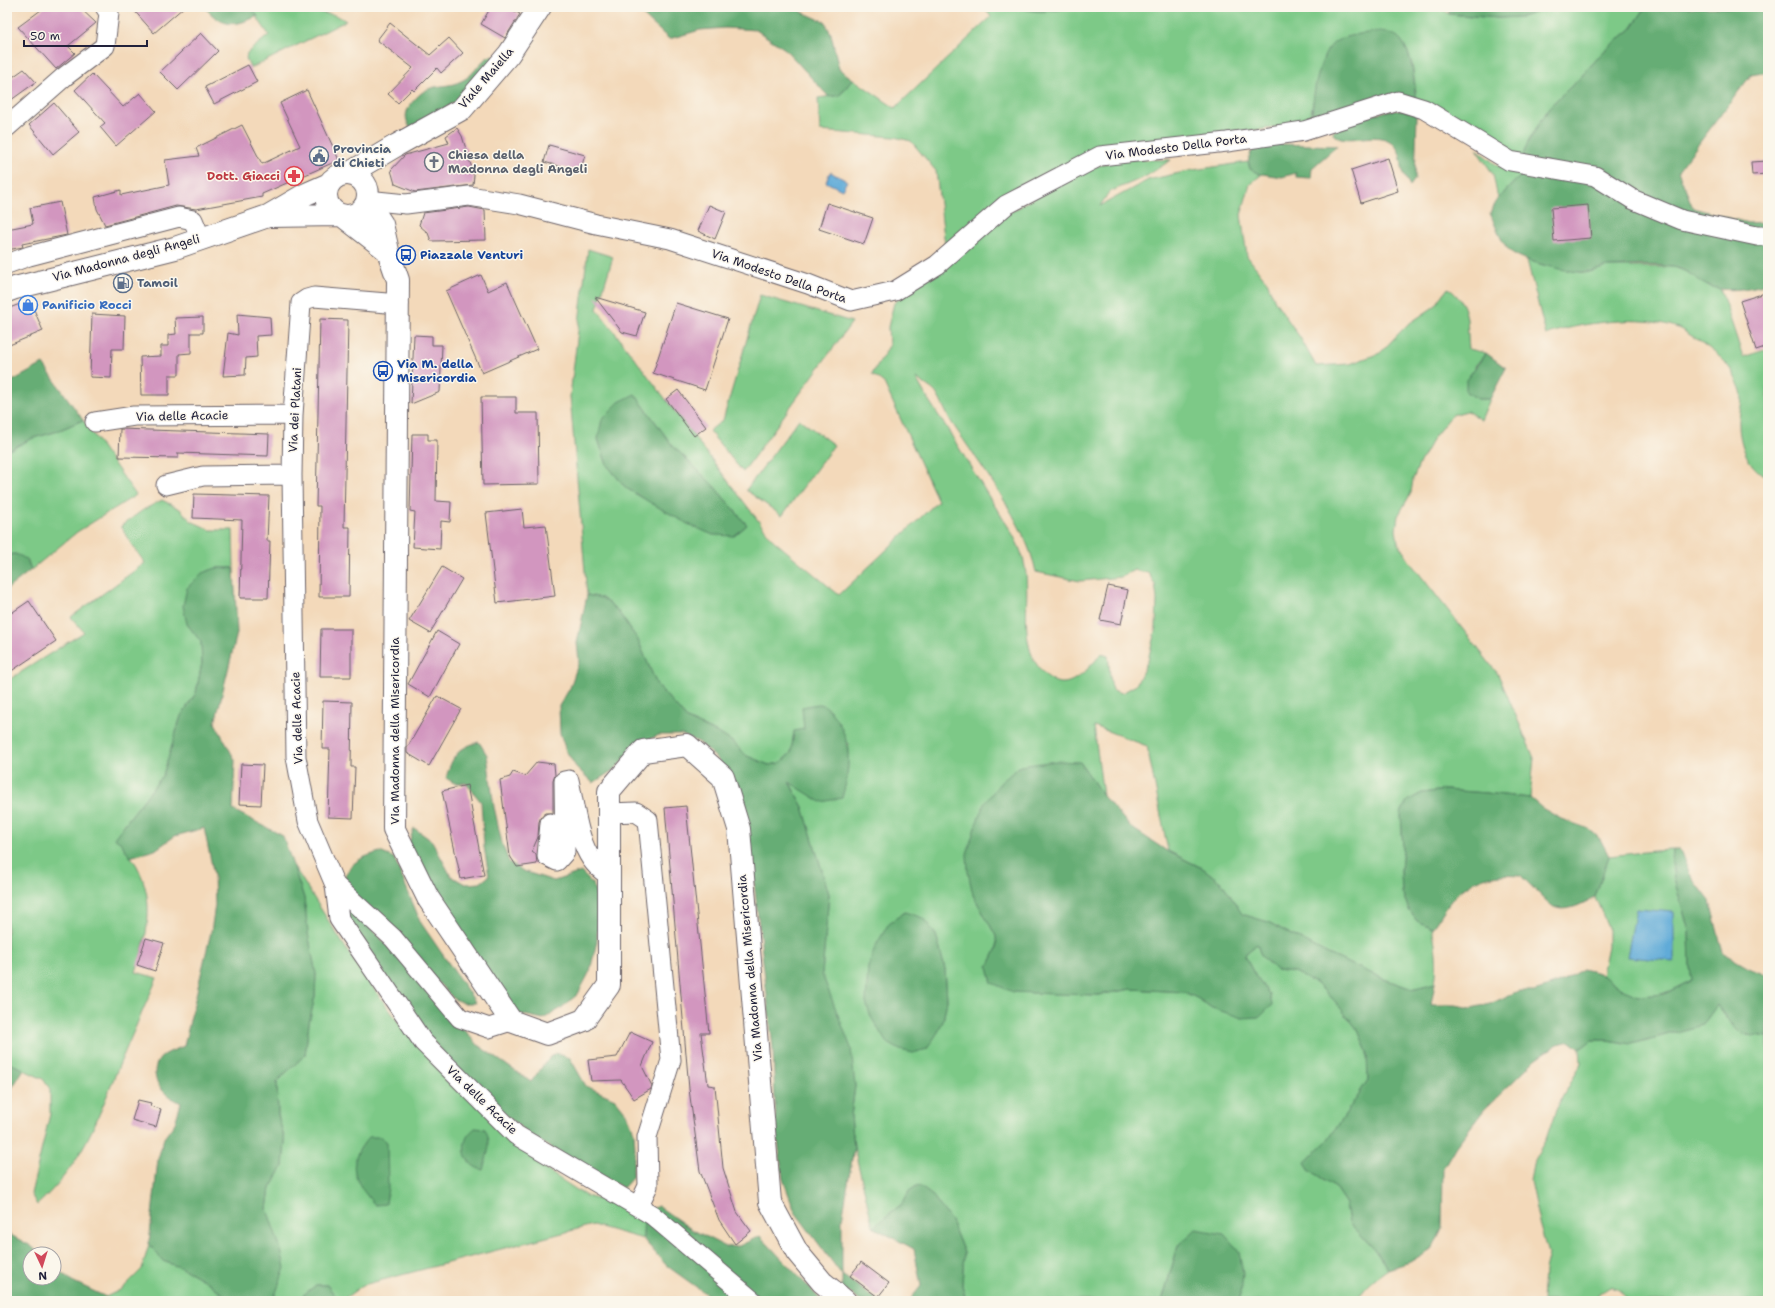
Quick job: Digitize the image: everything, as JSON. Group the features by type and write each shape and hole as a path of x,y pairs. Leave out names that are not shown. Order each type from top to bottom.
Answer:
{"main road":[{"name":"Viale Maiella","path":"268,216 304,195 338,179 397,144 462,109 509,54 540,7"},
{"path":"268,216 349,217 359,212 397,144"},
{"path":"367,197 363,182 358,177 338,179 325,195 326,203 333,212 341,216 388,252"},
{"name":"Via Madonna della Misericordia","path":"367,197 382,224 388,252 398,280 394,829 428,898 511,1021 547,1034 584,1020 609,985 609,791 643,751 687,745 723,777 739,829 770,1202 797,1252 822,1282 845,1301"},
{"name":"Via Madonna degli Angeli","path":"7,291 175,248 268,216"}],"street":[{"path":"7,127 64,77 106,46 109,13 105,7"},
{"name":"Via Modesto Della Porta","path":"367,197 406,204 469,196 519,204 596,224 670,239 808,284 852,301 895,291 937,264 1006,205 1100,156 1227,142 1304,131 1398,101 1424,110 1510,162 1595,176 1632,199 1682,220 1757,236 1768,236"},
{"path":"7,264 29,256 179,218 193,220 201,239"},
{"name":"Via dei Platani","path":"294,617 292,475 293,415 301,304 307,299 314,297 399,304"},
{"name":"Via delle Acacie","path":"94,422 134,416 293,415"},
{"path":"166,484 203,476 292,475"},
{"name":"Via delle Acacie","path":"294,617 296,757 308,821 335,885 339,918 423,1042 516,1135 652,1215 753,1301"},
{"path":"550,823 547,856 557,861 565,852 564,781 569,780 583,848 600,871 609,876"},
{"path":"609,813 636,812 648,820 671,1060 647,1137 648,1186 638,1207"},
{"name":"Via delle Acacie","path":"335,885 393,938 460,1018 489,1028 511,1021"}],"green space":[{"path":"1008,6 1049,11 1069,7 1440,7 1449,14 1497,18 1522,17 1552,7 1646,7 1631,29 1603,52 1579,79 1551,105 1528,142 1523,155 1524,161 1405,101 1416,92 1412,64 1407,50 1313,101 1311,113 1313,123 1087,151 1090,156 938,254 945,245 936,171 911,141 894,137 820,131 818,98 840,95 853,79 895,108 991,17 984,7"},
{"path":"204,7 250,7 258,16 235,24 229,24 217,19"},
{"path":"250,7 314,7 319,12 340,17 346,21 251,68 246,59 247,53 269,35"},
{"path":"634,7 799,7 802,12 825,22 831,34 839,69 853,79 840,95 829,97 785,49 756,30 725,28 700,30 669,39"},
{"path":"1017,7 1069,7 1043,12"},
{"path":"1449,7 1552,7 1522,17 1497,18 1449,14"},
{"path":"1646,7 1768,8 1768,72 1751,75 1678,171 1693,208 1748,223 1768,222 1768,284 1730,290 1715,288 1683,270 1666,266 1609,267 1585,272 1568,271 1546,266 1516,255 1507,248 1498,233 1490,213 1498,199 1522,174 1525,168 1523,155 1528,142 1551,105 1579,79 1603,52 1631,29"},
{"path":"1375,32 1385,32 1395,35 1405,46 1411,61 1415,87 1415,102 1313,123 1312,115 1314,95 1318,74 1329,48 1338,40"},
{"path":"493,55 496,59 479,84 413,132 407,122 406,115 411,104 418,96 431,88 450,85 465,79 481,63"},
{"path":"1404,110 1417,115 1415,179 1410,186 1403,171 1398,150 1392,142 1375,137 1347,139 1332,133 1341,124 1387,111"},
{"path":"1280,144 1337,146 1312,168 1311,178 1296,177 1296,173 1282,177 1261,175 1250,169 1249,156 1252,151 1262,146"},
{"path":"1476,149 1498,166 1522,174 1498,199 1493,174"},
{"path":"1122,159 1171,160 1145,177 1109,192 1100,206 1148,180 1193,170 1248,162 1250,169 1261,175 1250,184 1241,215 1247,256 1267,282 1275,301 1301,339 1316,366 1350,364 1380,353 1407,325 1435,306 1448,288 1456,294 1464,308 1469,349 1486,353 1475,366 1478,399 1490,399 1481,420 1467,411 1452,415 1434,437 1420,462 1413,479 1411,493 1398,516 1396,530 1398,542 1410,562 1498,674 1534,758 1530,798 1445,790 1422,793 1407,801 1401,813 1403,849 1401,870 1402,892 1409,910 1417,921 1432,928 1436,956 1435,983 1412,989 1384,979 1326,953 1268,922 1242,915 1223,884 1204,869 1168,851 1147,746 1094,726 1103,796 1080,762 973,895 996,936 997,948 988,967 1013,992 1098,995 1131,989 1184,992 1197,998 1212,1008 1270,995 1256,977 1244,955 1257,944 1261,956 1276,970 1294,972 1317,984 1334,1000 1358,1030 1367,1052 1368,1080 1329,1139 1306,1162 1309,1170 1334,1186 1346,1204 1349,1222 1374,1249 1388,1269 1362,1291 1357,1301 1239,1301 1241,1295 1178,1246 1162,1301 966,1301 962,1285 964,1253 951,1221 909,1192 903,1203 873,1227 854,1147 851,1116 855,1086 834,1007 822,974 829,894 803,807 789,781 847,780 848,743 804,729 794,732 791,753 780,763 769,765 747,756 734,743 720,734 687,719 657,685 638,640 617,610 602,598 587,595 570,396 588,249 613,257 597,309 773,540 839,595 938,501 884,383 872,374 889,346 888,327 894,303 991,224 1076,172","holes":["916,378 936,393 952,423 1001,495 1023,534 1031,553 1036,572 1080,581 1121,577 1134,570 1148,573 1155,584 1157,599 1156,627 1148,660 1136,685 1122,693 1113,690 1110,678 1108,656 1101,654 1080,676 1066,683 1059,683 1052,680 1039,668 1032,654 1028,639 1026,622 1026,571 1019,547 1007,525","635,394 672,445 712,484 747,525 734,536 688,524 626,488 607,465 598,439","923,918 936,935 945,969 947,1000 943,1021 938,1032"]},
{"path":"1527,260 1543,265 1585,273 1608,267 1674,267 1692,274 1709,286 1720,288 1743,357 1768,349 1768,477 1755,469 1743,448 1739,432 1739,416 1742,395 1732,372 1721,358 1696,339 1678,328 1648,321 1612,321 1594,323 1560,330 1546,335"},
{"path":"760,295 852,322 743,472 709,431 723,420"},
{"path":"1486,353 1506,368 1490,399 1478,399 1466,392 1466,380"},
{"path":"43,364 83,420 55,432 33,438 7,451 7,384"},
{"path":"635,394 672,445 712,484 747,525 734,536 713,535 688,524 626,488 607,465 598,439 602,419 619,402"},
{"path":"799,419 834,445 782,516 746,490"},
{"path":"83,420 136,495 77,532 31,570 28,561 15,554 7,555 7,451 33,438 55,432"},
{"path":"162,500 180,509 191,521 211,530 233,530 234,568 216,568 187,624 201,641 202,663 196,693 181,716 163,775 124,825 121,843 135,863 143,880 148,906 146,932 136,972 157,978 95,1125 77,1158 66,1174 37,1205 31,1194 50,1114 50,1089 43,1079 7,1062 7,681 84,632 71,617 145,563 131,544 121,526 143,510"},
{"path":"15,554 26,559 31,570 7,589 7,555"},
{"path":"216,568 234,568 237,633 215,723 235,760 233,810 283,836 304,898 308,933 316,974 315,996 309,1023 305,1055 277,1081 278,1115 285,1141 283,1167 270,1188 267,1209 281,1250 285,1268 273,1301 232,1301 209,1283 182,1268 163,1261 149,1244 158,1159 164,1138 175,1123 181,1103 168,1096 161,1089 156,1079 155,1069 160,1059 164,1055 184,1046 211,932 215,905 214,875 204,828 175,836 155,850 130,857 121,843 114,838 163,775 181,716 196,693 202,663 201,642 187,624 183,606 187,588 202,573"},
{"path":"587,595 602,598 617,610 638,640 657,685 687,719 720,734 734,743 747,756 769,765 780,763 791,753 794,731 804,729 802,707 820,704 828,708 840,725 844,735 847,745 848,766 842,798 821,802 789,782 803,807 829,894 822,974 851,1048 855,1086 851,1116 854,1147 842,1220 842,1275 795,1212 783,1179 776,1126 773,1048 753,873 739,787 717,759 699,742 682,735 659,735 639,744 615,769 593,783 576,767 566,751 560,733 559,706 570,688 579,661 577,643"},
{"path":"479,742 487,755 494,807 502,843 509,862 523,871 554,881 581,872 593,884 598,903 597,941 590,971 578,994 560,1009 543,1019 515,1013 407,848 414,828 432,841 451,876 465,884 480,883 489,876 484,847 481,802 466,783 454,783 446,778 456,754 465,747"},
{"path":"1056,761 1080,762 1103,796 1132,828 1167,851 1204,869 1223,884 1242,914 1268,922 1326,953 1384,979 1412,989 1435,983 1431,1005 1456,1005 1471,1008 1490,1004 1518,991 1534,991 1558,983 1583,969 1602,974 1621,989 1639,996 1664,994 1692,980 1690,967 1689,931 1674,879 1672,862 1673,850 1680,850 1691,876 1710,901 1723,953 1749,968 1768,976 1768,1038 1742,1034 1726,1018 1717,1005 1703,1025 1632,1044 1607,1040 1592,1040 1580,1049 1570,1041 1558,1044 1537,1058 1484,1110 1456,1146 1443,1168 1442,1229 1433,1248 1410,1262 1388,1269 1374,1249 1349,1222 1346,1204 1334,1186 1309,1170 1305,1162 1329,1139 1368,1080 1367,1052 1358,1030 1334,1000 1317,984 1294,972 1276,970 1261,956 1257,944 1244,955 1256,977 1270,995 1272,1005 1260,1017 1242,1018 1212,1008 1197,998 1184,992 1131,989 1098,995 1052,994 1013,992 992,983 988,967 997,948 996,936 973,895 968,872 967,854 984,804 1000,783 1020,766"},
{"path":"1445,790 1530,798 1542,808 1561,819 1589,829 1600,839 1609,856 1595,897 1570,908 1559,909 1551,905 1520,875 1494,876 1478,880 1463,889 1456,895 1432,928 1417,921 1409,910 1402,892 1401,870 1403,849 1401,813 1407,801 1422,793"},
{"path":"1673,850 1672,862 1674,879 1689,931 1690,967 1692,980 1653,996 1646,997 1634,995 1619,988 1602,974 1608,946 1608,927 1595,897 1609,856"},
{"path":"380,852 394,858 421,923 476,1003 463,1003 454,999 342,883 348,870 356,862 366,856"},
{"path":"293,865 354,961 402,1027 542,1167 586,1196 644,1212 643,1239 593,1225 363,1285 341,1301 339,1301 327,1285 316,1285 296,1301 273,1301 267,1209 270,1188 283,1167 285,1141 278,1115 277,1081 305,1055 309,1023 315,996 316,974 308,933 304,898"},
{"path":"348,908 355,910 479,1046 531,1082 545,1063 555,1053 570,1058 586,1086 615,1099 627,1114 634,1132 635,1149 632,1178 623,1188 534,1138 509,1118 442,1053 347,924"},
{"path":"905,912 923,918 936,935 945,969 947,1000 943,1021 938,1032 927,1049 913,1053 900,1050 886,1042 871,1017 866,1003 868,967 875,947 889,923"},
{"path":"1717,1005 1726,1018 1742,1034 1768,1038 1768,1301 1628,1301 1618,1290 1610,1287 1599,1294 1598,1301 1542,1301 1544,1270 1548,1254 1539,1223 1530,1181 1534,1160 1546,1139 1556,1109 1581,1063 1580,1049 1592,1040 1607,1040 1632,1044 1677,1032"},
{"path":"7,1062 24,1069 7,1096"},
{"path":"475,1128 485,1129 489,1139 483,1170 473,1166 467,1158 464,1148 469,1133"},
{"path":"369,1137 381,1137 387,1142 388,1187 386,1204 375,1205 361,1188 357,1180 355,1164 357,1156 361,1147"},
{"path":"918,1185 933,1196 951,1221 964,1253 962,1285 966,1301 909,1301 921,1286 914,1249 873,1227 903,1203 909,1191"},
{"path":"658,1206 691,1229 726,1247 739,1246 760,1236 822,1301 716,1301 667,1266 643,1239 644,1212"},
{"path":"1196,1229 1224,1234 1239,1251 1243,1274 1239,1301 1162,1301 1178,1246"},
{"path":"7,1233 31,1246 22,1246 22,1286 62,1286 62,1273 72,1281 106,1297 107,1301 7,1301"},
{"path":"149,1244 163,1261 182,1268 209,1283 232,1301 107,1301 106,1297 122,1289 142,1269"},
{"path":"842,1275 879,1301 860,1301 842,1287"},
{"path":"316,1285 327,1285 339,1301 296,1301"}],"water":[{"path":"830,172 847,181 842,190 826,182"},
{"path":"1636,909 1674,912 1674,961 1627,957"}],"building":[{"path":"45,7 79,7 96,23 68,46 75,53 56,69 18,27"},
{"path":"131,7 184,7 154,33"},
{"path":"491,7 507,7 520,14 505,38 481,24"},
{"path":"390,23 430,55 449,38 463,53 441,73 437,68 414,91 412,89 398,103 388,94 413,68 377,40"},
{"path":"201,33 218,51 178,90 160,72"},
{"path":"248,65 257,82 214,104 205,87"},
{"path":"24,69 36,82 7,103 7,81"},
{"path":"92,74 123,107 140,93 156,111 116,146 100,127 105,123 75,90"},
{"path":"307,90 339,160 262,194 262,197 196,209 176,206 105,225 97,209 95,197 121,190 121,195 169,185 165,160 199,156 196,148 242,125 262,164 300,146 280,103"},
{"path":"54,103 79,132 53,154 29,125"},
{"name":"Chiesa della Madonna degli Angeli","path":"457,128 462,136 474,175 473,185 415,192 395,184 391,170 405,155 449,143 446,136"},
{"path":"549,145 585,155 580,172 544,162"},
{"path":"1388,158 1398,191 1361,203 1351,170"},
{"path":"1768,161 1768,174 1752,175 1751,162"},
{"path":"60,202 67,235 22,244 23,247 7,250 7,229 33,224 30,208"},
{"path":"827,203 873,218 864,244 819,229"},
{"path":"709,205 726,212 715,239 698,231"},
{"path":"1588,205 1591,238 1554,241 1551,208"},
{"path":"469,207 485,210 486,240 431,241 428,233 419,225 423,213"},
{"path":"481,275 488,291 507,282 537,349 482,373 446,291"},
{"path":"1768,292 1768,346 1756,350 1740,301"},
{"path":"595,297 645,312 637,336 622,332"},
{"path":"30,300 43,331 7,346 7,309"},
{"path":"676,303 728,319 705,390 653,373"},
{"path":"92,314 125,316 124,349 112,349 111,378 90,377"},
{"path":"237,314 270,317 271,335 256,336 257,357 246,358 245,375 223,376 228,333 238,335"},
{"path":"203,317 203,333 191,333 191,353 179,354 179,375 169,375 169,395 141,395 140,357 161,356 161,346 168,346 168,335 176,334 175,318"},
{"path":"320,319 348,320 344,527 350,527 349,597 319,597 320,506 316,506"},
{"path":"414,335 432,336 432,345 442,345 440,392 411,404"},
{"path":"678,390 706,427 694,436 666,399"},
{"path":"481,397 516,397 516,413 538,413 539,484 483,485"},
{"path":"120,429 269,434 268,456 178,453 178,458 119,457"},
{"path":"412,434 428,434 428,440 437,440 436,501 451,502 450,522 441,521 440,549 413,547 415,512 410,511"},
{"path":"194,494 269,496 267,541 270,541 268,598 240,598 242,520 193,518"},
{"path":"522,509 524,527 546,525 555,596 497,603 486,513"},
{"path":"442,567 462,579 430,633 409,621"},
{"path":"1108,586 1128,590 1121,624 1100,620"},
{"path":"29,601 56,641 7,674 7,616"},
{"path":"321,629 351,629 351,677 320,677"},
{"path":"437,631 459,644 430,697 408,684"},
{"path":"437,696 461,709 429,766 407,753 407,748"},
{"path":"323,701 352,702 351,767 355,767 353,818 328,817 330,749 322,749"},
{"path":"537,762 554,764 555,775 553,781 553,813 545,813 541,816 539,822 538,837 532,851 536,854 537,864 517,867 510,856 500,780 510,777 513,772 525,776"},
{"path":"241,764 263,765 261,805 239,804"},
{"path":"467,785 484,875 461,879 442,791"},
{"path":"686,806 709,1033 701,1033 708,1085 715,1086 723,1168 737,1212 751,1231 735,1244 719,1220 700,1171 689,1089 665,808"},
{"path":"146,938 164,943 155,971 137,965"},
{"path":"630,1032 652,1042 642,1066 652,1086 651,1089 634,1099 621,1080 591,1081 588,1060 617,1057"},
{"path":"138,1100 151,1103 150,1106 161,1109 156,1127 132,1120"},
{"path":"861,1262 889,1283 878,1297 850,1276"}],"place":[{"name":"Provincia di Chieti","path":"319,156"},
{"name":"Chiesa della Madonna degli Angeli","path":"434,162"},
{"name":"Dott. Giacci","path":"294,176"},
{"name":"Piazzale Venturi","path":"406,255"},
{"name":"Tamoil","path":"123,283"},
{"name":"Panificio Rocci","path":"28,305"},
{"name":"Via M. della Misericordia","path":"383,371"}]}
